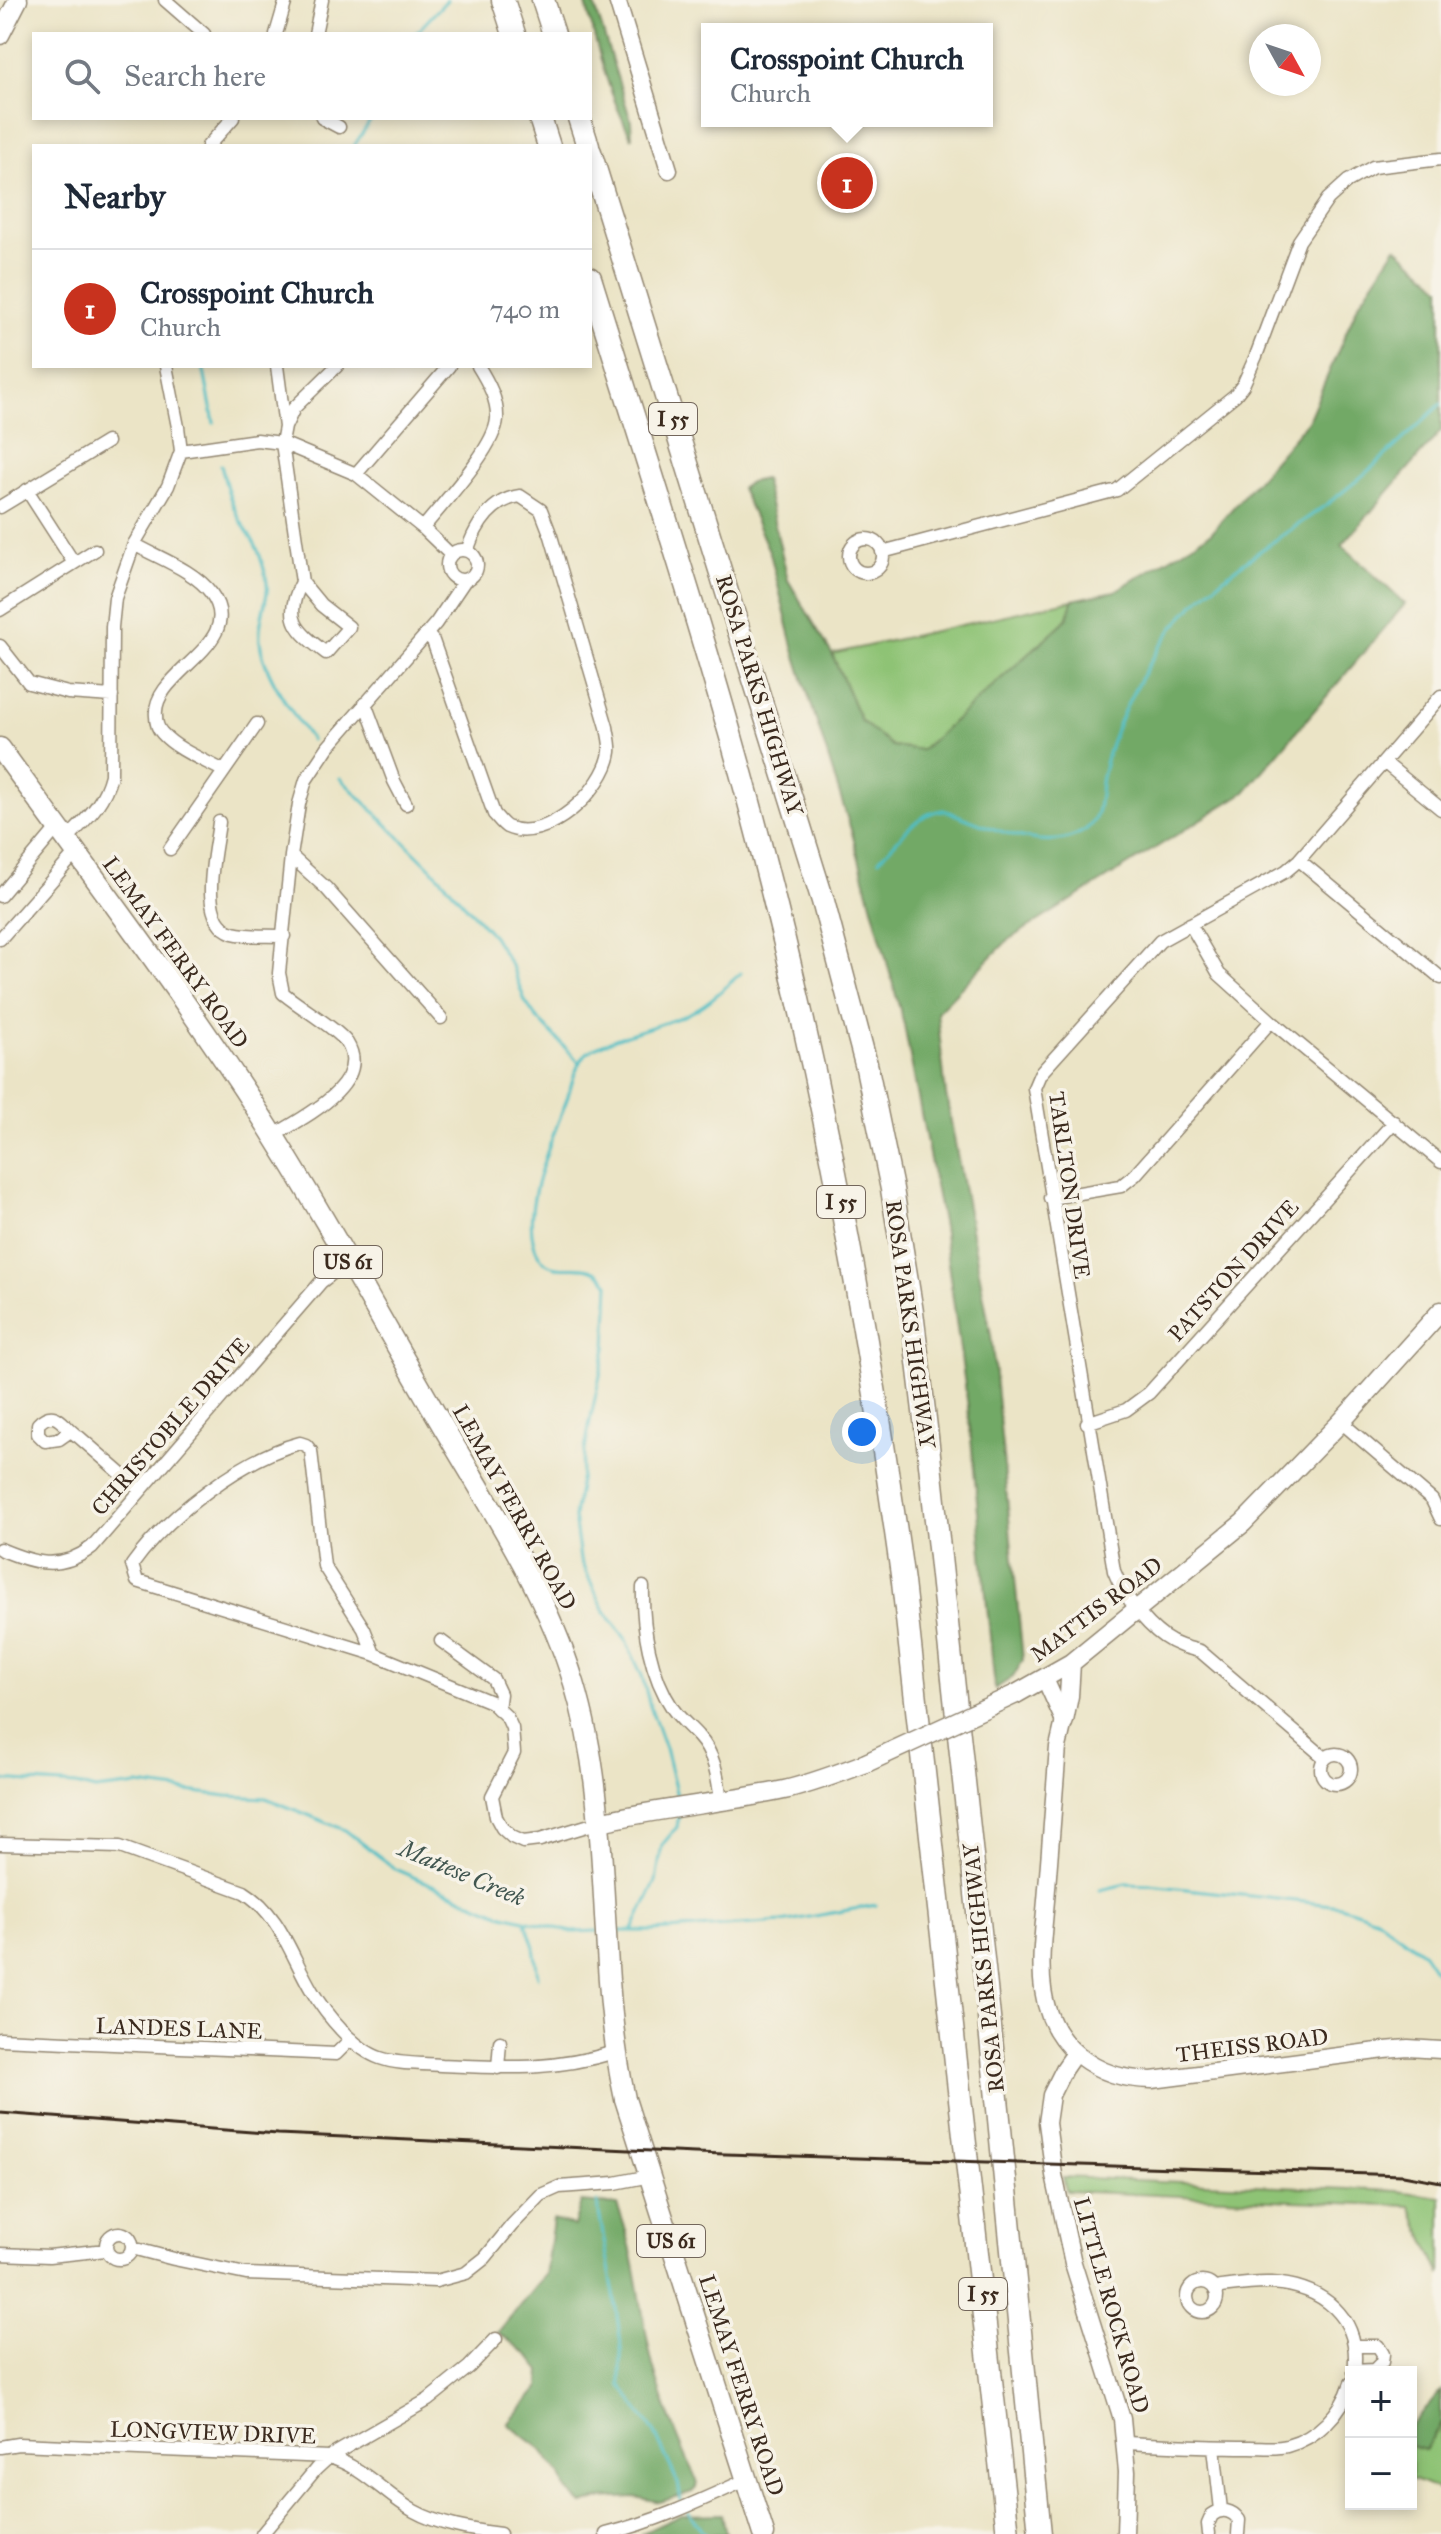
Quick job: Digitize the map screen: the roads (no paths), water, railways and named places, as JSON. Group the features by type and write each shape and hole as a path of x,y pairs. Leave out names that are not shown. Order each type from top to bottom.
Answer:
{"highway":[{"path":"543,0 555,32"},
{"path":"554,0 556,32"},
{"path":"503,2 513,32"},
{"path":"541,120 548,144"},
{"name":"ROSA PARKS HIGHWAY","path":"580,120 587,144"},
{"name":"ROSA PARKS HIGHWAY","path":"592,159 823,901 863,1053 892,1189 912,1312 927,1436 1040,2534"},
{"name":"ROSA PARKS HIGHWAY","path":"592,284 700,633 759,840 804,1027 853,1260 903,1582 998,2437"},
{"path":"993,2534 998,2437"},
{"name":"I 55","path":"998,2437 1008,2534"}],"main road":[{"path":"0,35 18,0"},
{"name":"LEMAY FERRY ROAD","path":"0,748 202,1029 273,1136 519,1558 551,1621 581,1706 589,1742 600,1822 615,2052 625,2099 764,2534"},
{"name":"MATTIS ROAD","path":"600,1822 806,1784 866,1763 1045,1679 1071,1663 1243,1523 1341,1422 1441,1311"},
{"path":"1064,1721 1071,1663"}],"street":[{"path":"165,0 202,32"},
{"path":"277,32 286,0"},
{"path":"315,32 322,0"},
{"path":"617,0 669,170"},
{"path":"210,144 231,120"},
{"path":"326,120 339,127"},
{"path":"882,552 1117,490 1235,395 1243,385 1299,241 1328,199 1348,181 1373,167 1441,159"},
{"path":"0,939 66,841 102,801 108,789 111,775 115,598 134,544 168,486 181,451 166,368"},
{"path":"277,368 285,427"},
{"path":"302,582 296,594 293,613 296,628 326,653 349,627 321,605 302,582 282,443 294,408 335,368"},
{"path":"356,474 447,368"},
{"path":"423,528 476,461 496,429 498,416 491,387 479,368"},
{"path":"181,451 257,440 282,443 356,474 451,555"},
{"path":"0,507 107,442"},
{"path":"27,490 74,563"},
{"path":"427,634 433,641 494,814 505,826 530,831 551,824 570,811 602,775 610,752 607,727 541,510 520,496 504,498 472,535 467,551"},
{"path":"134,544 203,585 217,604 219,620 206,647 161,692 155,707 156,724 161,733 224,771"},
{"path":"0,610 95,550"},
{"path":"467,551 476,559 477,568 472,577 457,579 450,573 447,564 451,555 467,551"},
{"path":"273,1136 335,1097 347,1081 353,1061 348,1044 334,1030 283,993 279,973 291,856 306,780 316,762 427,634 465,580"},
{"path":"0,646 29,683 68,693 112,696"},
{"name":"TARLTON DRIVE","path":"1325,1758 1200,1651 1164,1637 1137,1610 1117,1581 1087,1423 1034,1100 1036,1081 1160,941 1286,871 1299,860 1441,696"},
{"path":"365,703 394,781 406,804"},
{"path":"170,849 257,724"},
{"path":"1385,763 1441,809"},
{"path":"219,822 210,902 215,921 231,932 284,936"},
{"path":"0,896 66,841"},
{"path":"291,856 326,888 441,1018"},
{"path":"1299,860 1441,978"},
{"path":"1190,924 1219,974 1441,1162"},
{"path":"1050,1198 1121,1186 1135,1175 1271,1021"},
{"name":"PATSTON DRIVE","path":"1087,1423 1126,1410 1149,1393 1394,1122"},
{"name":"CHRISTOBLE DRIVE","path":"0,1549 32,1562 60,1563 92,1547 321,1282 348,1261"},
{"path":"1341,1422 1436,1500 1441,1519"},
{"path":"69,1432 79,1437 140,1490"},
{"path":"374,1654 364,1629 324,1566 311,1451 306,1445 300,1443 284,1447 222,1481 187,1508 144,1549 132,1565 137,1581 374,1654 491,1702 507,1717 512,1728 514,1753 492,1796 496,1817 512,1837 523,1842 540,1840 600,1822"},
{"path":"643,1587 643,1616 663,1691 680,1719 707,1748 714,1763 721,1801"},
{"path":"441,1641 493,1679 500,1694 498,1709"},
{"path":"1045,1679 1064,1721 1058,1747 1041,1980 1050,2019 1075,2053"},
{"path":"0,1844 120,1847 244,1892 272,1916 312,1992 351,2039 362,2049 389,2060 498,2068 549,2067 615,2052"},
{"name":"LANDES LANE","path":"0,2039 336,2054 351,2039"},
{"path":"498,2068 500,2042"},
{"name":"THEISS ROAD","path":"1075,2053 1105,2073 1152,2080 1408,2048 1441,2050"},
{"name":"LITTLE ROCK ROAD","path":"1075,2053 1051,2095 1047,2123 1054,2175 1073,2263 1116,2397 1126,2443 1125,2534"},
{"path":"132,2248 246,2274 436,2281 466,2273 485,2258 541,2195 568,2185 615,2183 650,2176"},
{"path":"118,2233 128,2236 132,2248 128,2256 120,2260 111,2257 106,2250 109,2238 118,2233"},
{"path":"0,2254 49,2256 106,2250"},
{"path":"1214,2288 1269,2283 1318,2295 1348,2323 1355,2366"},
{"path":"262,2534 329,2457 428,2400 469,2367 496,2339"},
{"path":"1354,2346 1378,2346 1383,2354 1378,2366"},
{"path":"1126,2443 1285,2447 1312,2436 1337,2412 1345,2395"},
{"name":"LONGVIEW DRIVE","path":"0,2447 18,2444 329,2457 346,2462 362,2472 414,2511 441,2522 500,2534"},
{"path":"1214,2447 1221,2510"},
{"path":"606,2534 654,2518 748,2479"},
{"path":"1209,2534 1209,2519 1221,2510 1236,2516 1240,2526 1238,2534"}],"waterway":[{"path":"417,32 447,0"},
{"path":"355,144 371,120"},
{"path":"203,368 214,423"},
{"path":"879,860 915,822 943,810 1031,839 1049,841 1066,838 1089,827 1097,815 1106,759 1125,708 1177,623 1216,584 1327,504 1386,456 1441,404"},
{"path":"221,465 231,501 258,550 266,578 267,592 260,628 262,654 280,693 311,740"},
{"path":"340,778 439,876 493,936 535,1016 580,1063"},
{"path":"678,1800 642,1676 625,1638 604,1610 580,1560 574,1517 606,1348 609,1284 592,1270 547,1264 533,1241 531,1222 533,1201 545,1156 576,1070 586,1054 605,1043 696,1010 741,973"},
{"name":"Mattese Creek","path":"0,1780 76,1785 95,1790 138,1785 266,1798 345,1830 397,1870 500,1914 572,1932 598,1931"},
{"path":"633,1930 656,1881 662,1845 677,1827 679,1815"},
{"path":"1100,1890 1126,1884 1150,1885 1341,1906 1376,1918 1423,1953 1441,1980"},
{"name":"Mattese Creek","path":"614,1931 782,1922 876,1905"},
{"path":"525,1920 534,1947 538,1977"},
{"path":"597,2202 621,2344 621,2385 655,2433 678,2483 681,2500"},
{"path":"688,2512 705,2534"}],"railway":[{"path":"0,2113 278,2134 695,2153 1403,2175 1441,2182"}],"place":[{"name":"Crosspoint Church","path":"847,183"}]}
